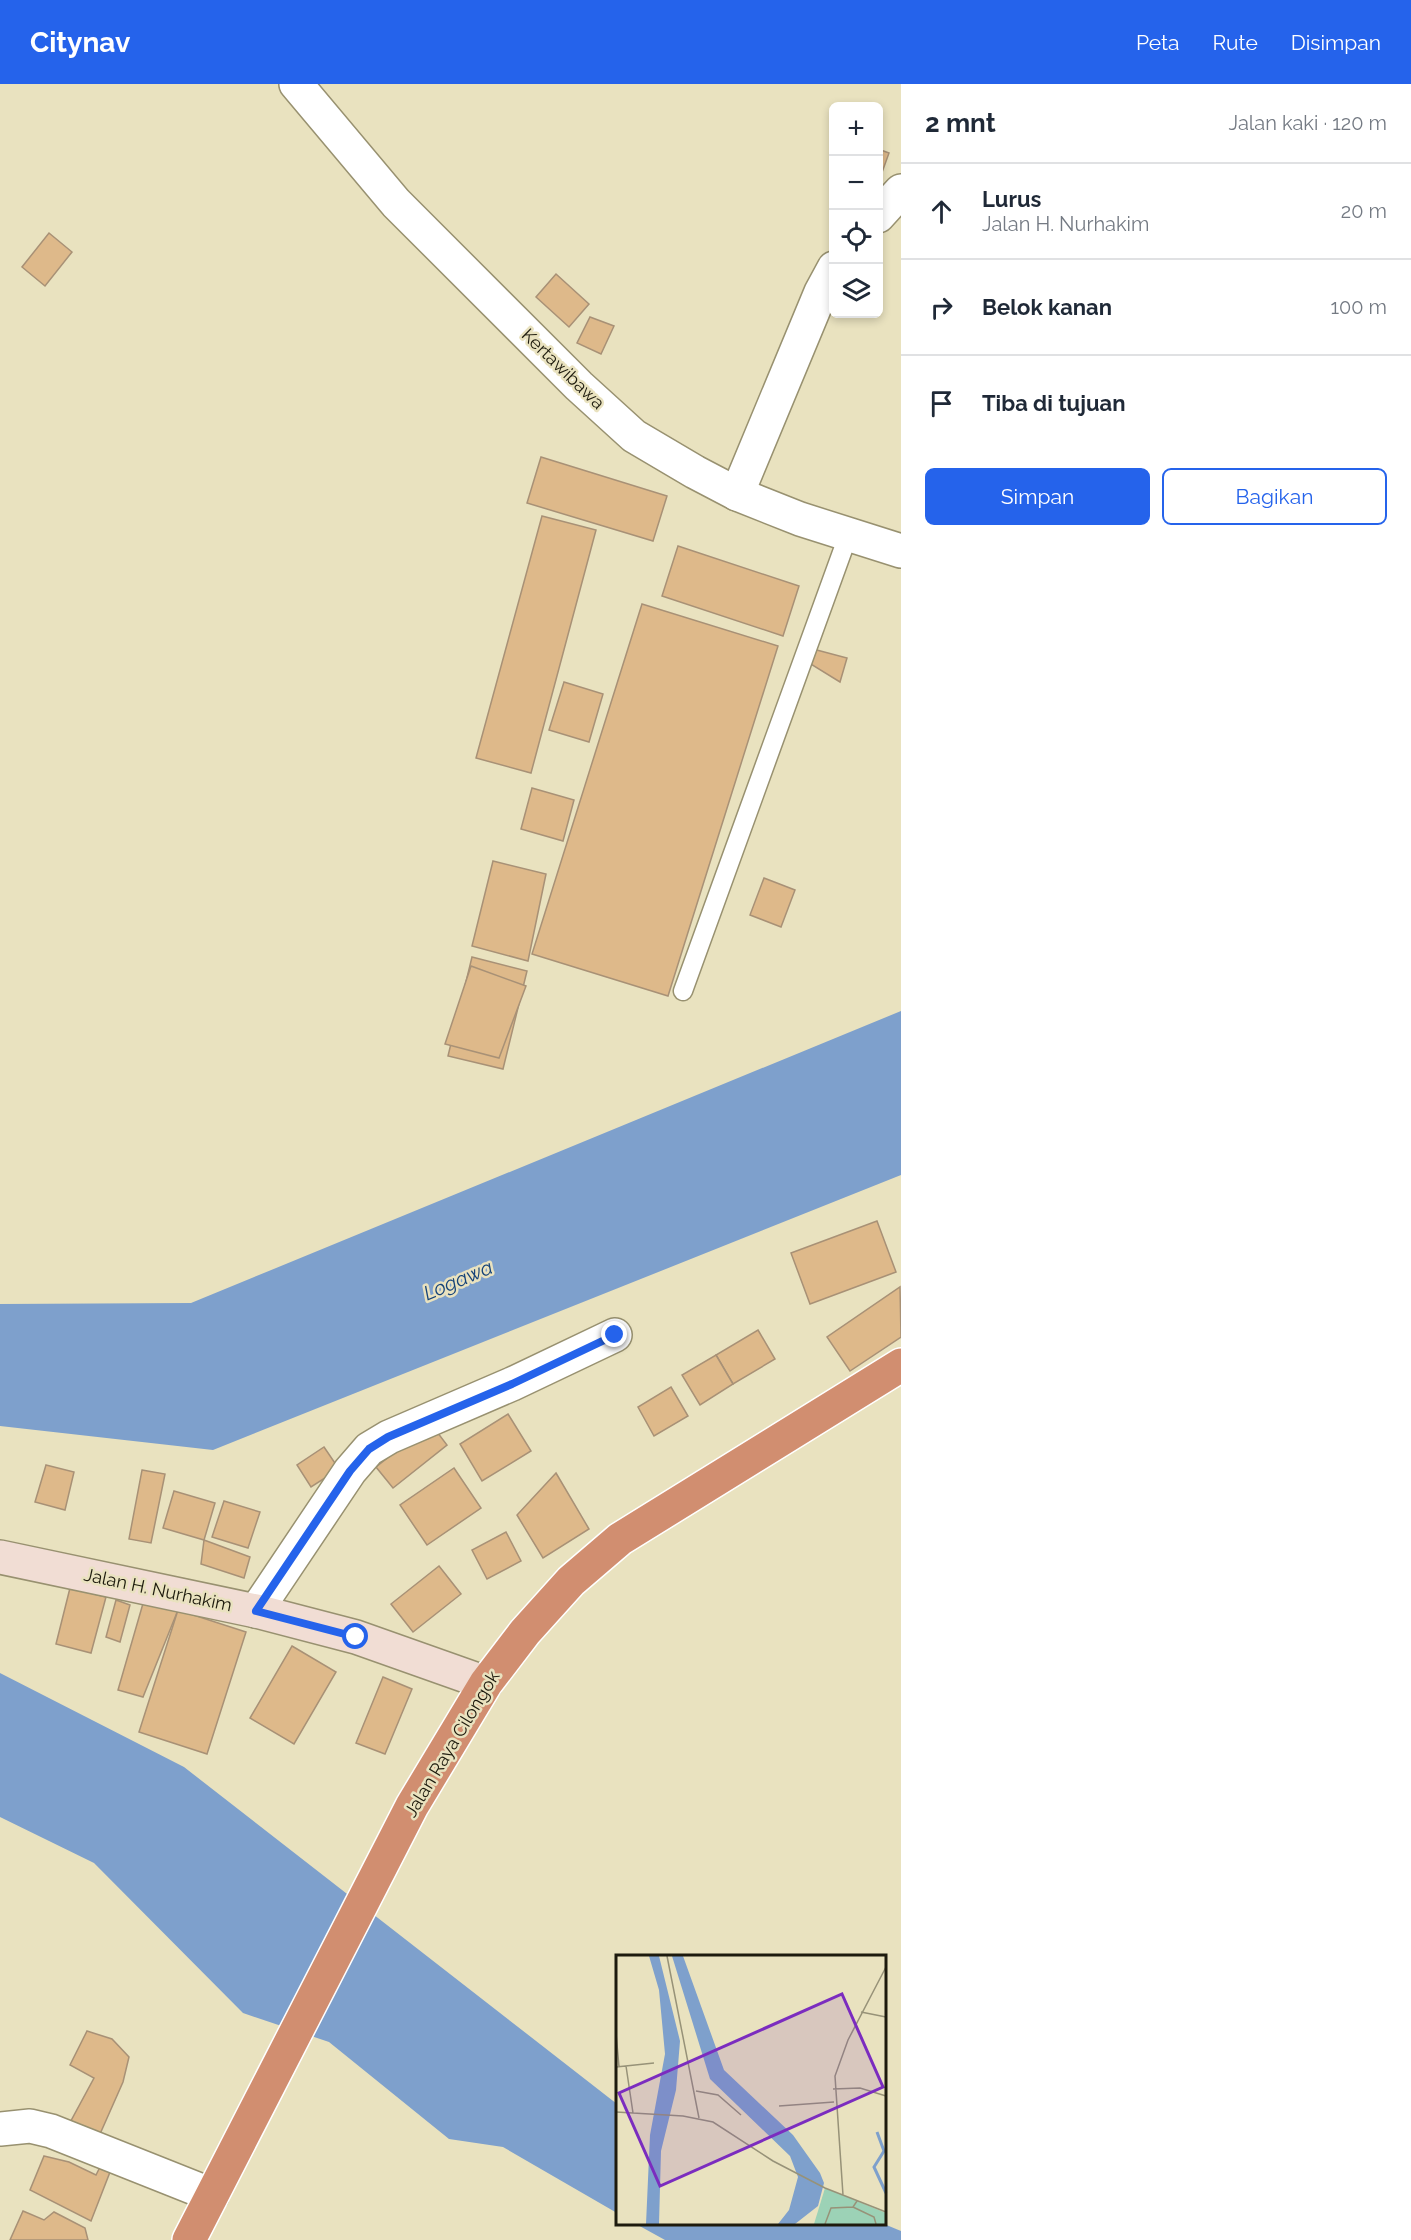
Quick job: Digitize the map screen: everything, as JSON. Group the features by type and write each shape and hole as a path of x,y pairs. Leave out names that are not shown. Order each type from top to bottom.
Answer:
{"highway":[{"name":"Jalan Raya Cilongok","path":"189,2240 412,1806 486,1683 525,1632 571,1581 620,1539 901,1365"}],"main road":[{"name":"Jalan H. Nurhakim","path":"0,1557 256,1611 356,1637 486,1683"}],"street":[{"name":"Kertawibawa","path":"296,84 396,203 579,386 634,436 737,494 800,519 901,551"},
{"path":"883,211 901,191"},
{"path":"737,494 829,277"},
{"path":"256,1611 350,1471 369,1449 388,1437 512,1384 615,1335"},
{"path":"0,2128 30,2126 51,2131 212,2195"}],"lane":[{"path":"683,991 849,533"}],"water":[{"name":"Logawa","path":"901,1011 901,1175 213,1450 0,1426 0,1304 191,1303"},
{"path":"0,1673 184,1767 616,2103 616,2212 503,2147 449,2139 329,2042 243,2013 94,1863 0,1817"},
{"path":"638,2225 886,2225 901,2231 901,2240 665,2240"}],"building":[{"path":"883,151 889,153 883,170"},
{"path":"49,233 72,252 45,286 22,267"},
{"path":"556,274 589,304 569,327 536,297"},
{"path":"590,317 614,326 601,354 577,343"},
{"path":"541,457 667,496 653,541 527,503"},
{"path":"542,516 596,530 531,773 476,758"},
{"path":"678,546 799,586 783,636 662,596"},
{"path":"642,604 778,646 668,996 532,954"},
{"path":"813,649 847,658 840,682 809,663"},
{"path":"564,682 603,694 589,742 549,730"},
{"path":"532,788 574,800 563,841 521,829"},
{"path":"493,861 546,874 528,961 472,946"},
{"path":"764,878 795,890 781,927 750,915"},
{"path":"472,957 527,971 503,1069 448,1056"},
{"path":"471,966 526,986 499,1058 445,1044"},
{"path":"877,1221 896,1272 810,1304 791,1253"},
{"path":"900,1287 901,1337 850,1371 827,1337"},
{"path":"758,1330 775,1359 733,1384 716,1355"},
{"path":"716,1355 733,1384 700,1405 682,1375"},
{"path":"671,1387 688,1416 654,1436 638,1407"},
{"path":"508,1414 531,1451 482,1481 460,1444"},
{"path":"431,1424 447,1445 393,1488 376,1467"},
{"path":"324,1447 339,1469 311,1487 297,1465"},
{"path":"46,1465 74,1472 65,1510 35,1502"},
{"path":"454,1468 481,1508 427,1545 400,1505"},
{"path":"142,1470 165,1474 151,1543 129,1539"},
{"path":"556,1473 589,1529 543,1558 517,1515"},
{"path":"174,1491 215,1503 204,1540 163,1528"},
{"path":"224,1501 260,1512 248,1548 212,1537"},
{"path":"506,1532 521,1561 487,1579 472,1550"},
{"path":"204,1540 250,1557 244,1578 201,1564"},
{"path":"439,1566 461,1594 413,1632 391,1604"},
{"path":"70,1588 106,1597 91,1653 56,1644"},
{"path":"116,1600 130,1605 120,1642 106,1637"},
{"path":"144,1600 178,1610 143,1697 118,1690"},
{"path":"178,1610 246,1632 207,1754 139,1732"},
{"path":"292,1646 336,1672 294,1744 250,1718"},
{"path":"383,1677 412,1689 385,1754 356,1743"},
{"path":"87,2031 112,2039 129,2057 123,2082 96,2143 66,2130 94,2078 70,2065"},
{"path":"44,2156 69,2162 96,2175 100,2167 110,2172 91,2221 30,2190"},
{"path":"23,2211 44,2220 54,2212 85,2228 88,2240 10,2240"}],"route":[{"path":"356,1637 256,1611 350,1471 369,1449 388,1437 512,1384 615,1335"}]}
